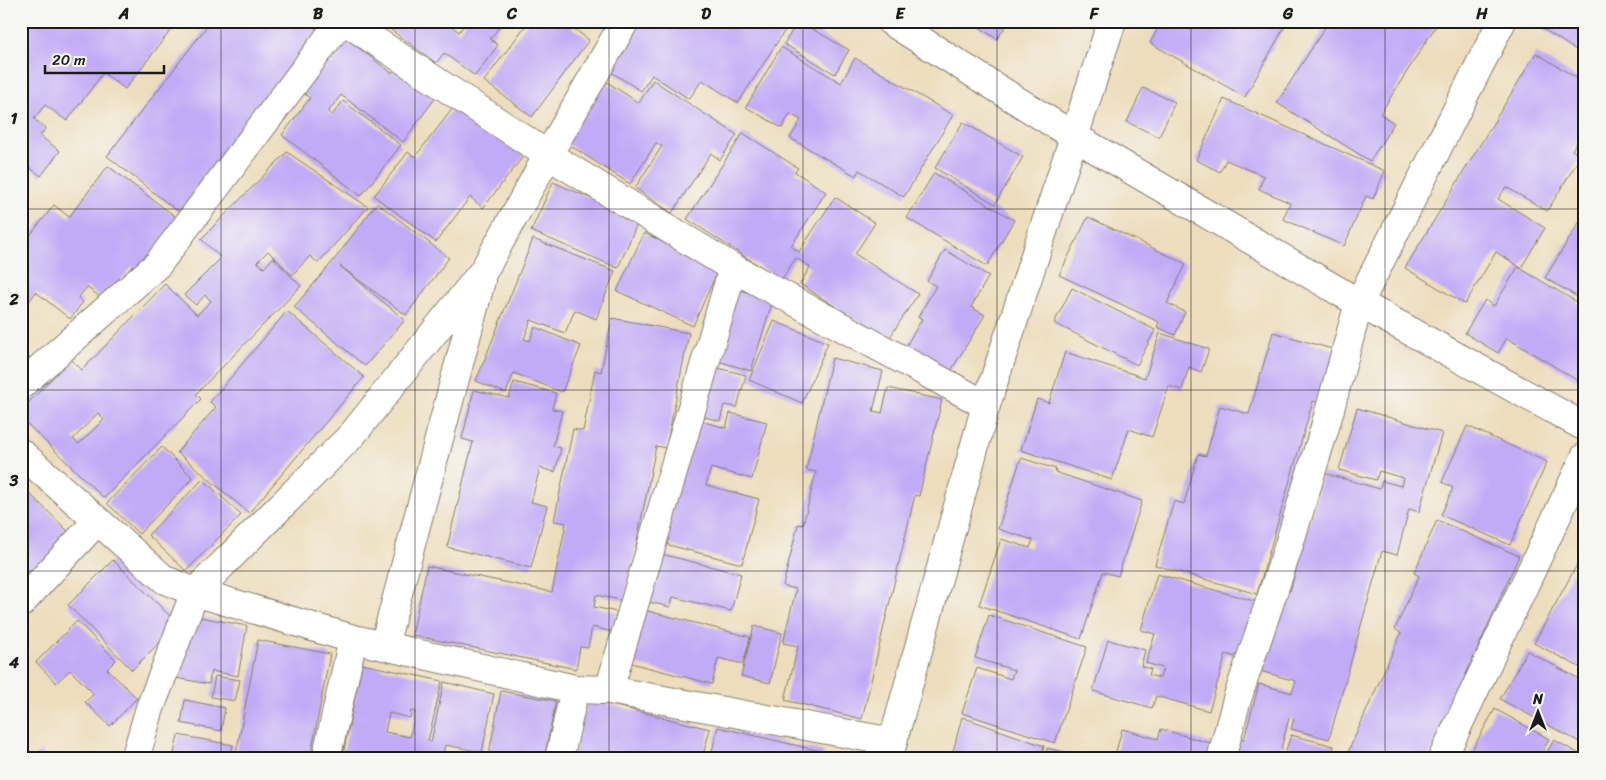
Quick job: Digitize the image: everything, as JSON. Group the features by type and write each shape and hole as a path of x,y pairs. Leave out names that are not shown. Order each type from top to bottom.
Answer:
{"street":[{"path":"21,385 158,264 341,21"},
{"path":"345,21 548,155 733,268 986,405"},
{"path":"135,759 150,708 195,592 352,434 484,270 625,21"},
{"path":"890,21 1075,137 1359,303 1585,427"},
{"path":"21,453 165,580 195,592 353,639 575,689 609,690 891,750 986,405 1112,21"},
{"path":"1221,759 1237,700 1288,548 1325,427 1359,303 1502,21"},
{"path":"609,690 733,268"},
{"path":"384,646 484,270"},
{"path":"1442,759 1585,457"},
{"path":"21,603 97,521"},
{"path":"326,759 353,639"},
{"path":"559,759 575,689"}],"building":[{"path":"21,21 178,21 125,89 103,73 67,121 45,105 34,119 46,128 40,136 60,151 41,176 29,167 27,170 21,165"},
{"path":"211,21 306,21 320,32 180,213 107,156"},
{"path":"379,21 445,21 459,32 467,21 504,21 490,39 498,45 475,76 444,53 436,63"},
{"path":"529,21 564,21 589,40 532,117 484,81"},
{"path":"636,21 791,21 738,103 702,80 689,99 652,75 641,91 605,68"},
{"path":"798,21 849,50 835,74 784,44"},
{"path":"970,21 1009,21 997,39"},
{"path":"1162,21 1288,21 1245,97 1150,43"},
{"path":"1329,21 1439,21 1380,114 1394,123 1370,161 1277,103"},
{"path":"1531,21 1585,21 1585,56"},
{"path":"344,37 392,73 396,68 436,97 403,142 341,95 328,112 332,115 343,101 401,145 361,196 282,135 310,98 302,92"},
{"path":"781,47 841,83 855,58 953,115 904,197 859,170 856,176 790,138 801,120 790,114 782,128 746,107"},
{"path":"1536,53 1585,83 1585,129 1572,150 1581,156 1547,211 1506,187 1498,199 1545,228 1521,268 1496,252 1465,304 1405,268"},
{"path":"604,80 639,103 653,80 737,135 720,160 711,153 672,213 635,188 662,146 656,143 630,184 565,142"},
{"path":"1143,88 1175,102 1159,137 1127,122"},
{"path":"1224,99 1385,171 1373,199 1366,196 1344,246 1283,219 1290,203 1259,189 1264,176 1226,160 1220,172 1196,160"},
{"path":"457,103 525,154 483,208 470,197 436,242 374,196 408,152 415,157"},
{"path":"963,122 1023,157 995,204 935,168"},
{"path":"743,133 798,168 795,172 826,192 791,246 799,252 835,197 875,223 855,254 918,294 888,340 800,284 810,267 796,258 781,280 687,219"},
{"path":"287,152 368,207 318,263 310,256 292,275 268,251 257,262 264,268 273,258 301,286 196,394 201,399 104,498 21,418 21,410 71,359 82,370 165,284 197,315 211,301 205,295 196,305 184,295 221,258 201,239","holes":["98,413 104,419 79,444 73,439"]},
{"path":"108,166 180,220 140,272 132,266 105,301 87,287 78,298 83,302 70,319 36,292 27,304 21,300 21,264 26,258 21,254 21,247 54,205 69,217"},
{"path":"934,173 1014,220 987,266 907,218"},
{"path":"553,182 639,219 618,268 531,231"},
{"path":"377,203 449,258 406,315 340,266 405,320 365,366 294,307 334,260"},
{"path":"1585,213 1585,301 1545,278"},
{"path":"1088,217 1186,264 1167,303 1185,312 1175,335 1157,327 1159,322 1059,275"},
{"path":"644,233 719,268 693,326 617,291"},
{"path":"533,239 615,271 596,319 575,310 565,333 531,320 524,339 530,341 535,327 581,346 562,392 514,373 506,393 476,381"},
{"path":"945,250 989,276 971,307 985,315 947,377 903,351 922,319 918,317 936,286 927,281"},
{"path":"1518,267 1585,307 1585,385 1507,338 1498,353 1465,333 1485,300 1494,306"},
{"path":"733,288 773,300 751,371 712,359"},
{"path":"1072,288 1155,330 1137,365 1054,323"},
{"path":"287,311 364,377 249,513 177,452 216,407 210,402"},
{"path":"612,318 689,333 666,448 656,446 625,601 596,595 594,607 617,612 613,632 592,627 588,648 580,647 576,669 412,635 427,566 552,592 566,523 554,521 573,429 583,431 595,370 601,372"},
{"path":"774,321 828,343 802,403 749,380"},
{"path":"1273,332 1339,351 1324,404 1313,401 1257,594 1155,565 1174,501 1184,504 1198,454 1206,456 1220,406 1249,414"},
{"path":"1160,333 1209,349 1201,372 1189,367 1182,390 1169,386 1152,437 1129,429 1112,480 1021,450 1037,399 1049,403 1065,352 1145,378"},
{"path":"832,358 883,371 873,411 882,413 888,388 942,400 919,496 915,495 862,719 785,700 798,646 783,643 796,589 783,586 798,524 803,525 816,472 806,470"},
{"path":"710,366 746,375 737,407 724,405 720,421 698,415"},
{"path":"514,382 556,393 552,409 562,411 553,446 561,448 555,472 540,468 531,502 547,506 531,568 447,547 473,442 462,439 474,390 509,398"},
{"path":"1357,408 1442,433 1419,512 1409,509 1397,555 1382,551 1329,739 1291,729 1294,719 1289,718 1281,749 1286,750 1291,735 1334,746 1331,759 1231,759 1238,737 1244,739 1259,684 1292,693 1296,681 1260,671 1284,589 1290,591 1323,473 1380,489 1382,481 1401,486 1403,478 1379,471 1376,480 1339,470"},
{"path":"730,413 767,422 752,479 711,468 706,485 759,499 742,564 661,543 693,419 726,428"},
{"path":"1467,426 1547,462 1510,545 1441,515 1453,488 1442,482"},
{"path":"162,447 193,478 139,534 107,503"},
{"path":"1021,458 1056,469 1055,472 1142,501 1118,576 1103,572 1081,639 979,605 1001,539 1030,548 1033,540 998,529"},
{"path":"203,479 241,515 186,571 148,535"},
{"path":"21,485 78,541 21,598"},
{"path":"1437,520 1519,556 1428,759 1345,759 1401,633 1395,629 1419,576 1414,573"},
{"path":"1585,550 1585,670 1534,643"},
{"path":"657,553 741,574 731,611 673,597 670,607 645,601"},
{"path":"113,560 178,624 132,670 68,605"},
{"path":"1157,574 1261,603 1245,660 1226,654 1209,711 1156,696 1152,708 1093,691 1108,640 1145,650 1141,666 1151,669 1149,675 1160,678 1163,668 1146,663 1155,634 1141,630"},
{"path":"640,609 750,637 743,664 718,658 712,684 627,662"},
{"path":"189,615 247,626 238,676 211,671 209,684 176,678"},
{"path":"989,615 1087,647 1055,743 962,713 977,668 1011,679 1014,670 975,658"},
{"path":"77,621 116,660 107,669 137,698 110,726 85,702 94,694 70,670 56,683 36,662"},
{"path":"754,626 782,633 770,683 741,676"},
{"path":"258,640 330,654 310,759 235,759"},
{"path":"1527,651 1585,682 1585,745 1500,699"},
{"path":"362,664 442,681 428,741 431,742 444,682 494,694 482,752 445,745 442,759 342,759","holes":["411,711 415,712 410,737 385,732 389,713 410,718"]},
{"path":"215,676 240,680 235,701 211,697"},
{"path":"501,691 556,701 544,759 488,759"},
{"path":"587,699 710,729 702,759 573,759"},
{"path":"185,700 225,708 221,731 181,723"},
{"path":"1495,709 1549,739 1538,759 1467,759"},
{"path":"962,717 1044,746 1041,759 951,759"},
{"path":"718,727 824,752 822,759 710,759"},
{"path":"1122,729 1158,739 1161,729 1213,744 1209,759 1114,759"},
{"path":"178,735 233,745 230,759 173,758"},
{"path":"1554,740 1585,757 1585,759 1543,759"},
{"path":"1047,748 1068,753 1067,759 1045,759"},
{"path":"41,751 49,759 33,759"},
{"path":"1083,754 1098,758 1098,759 1082,759"}]}
